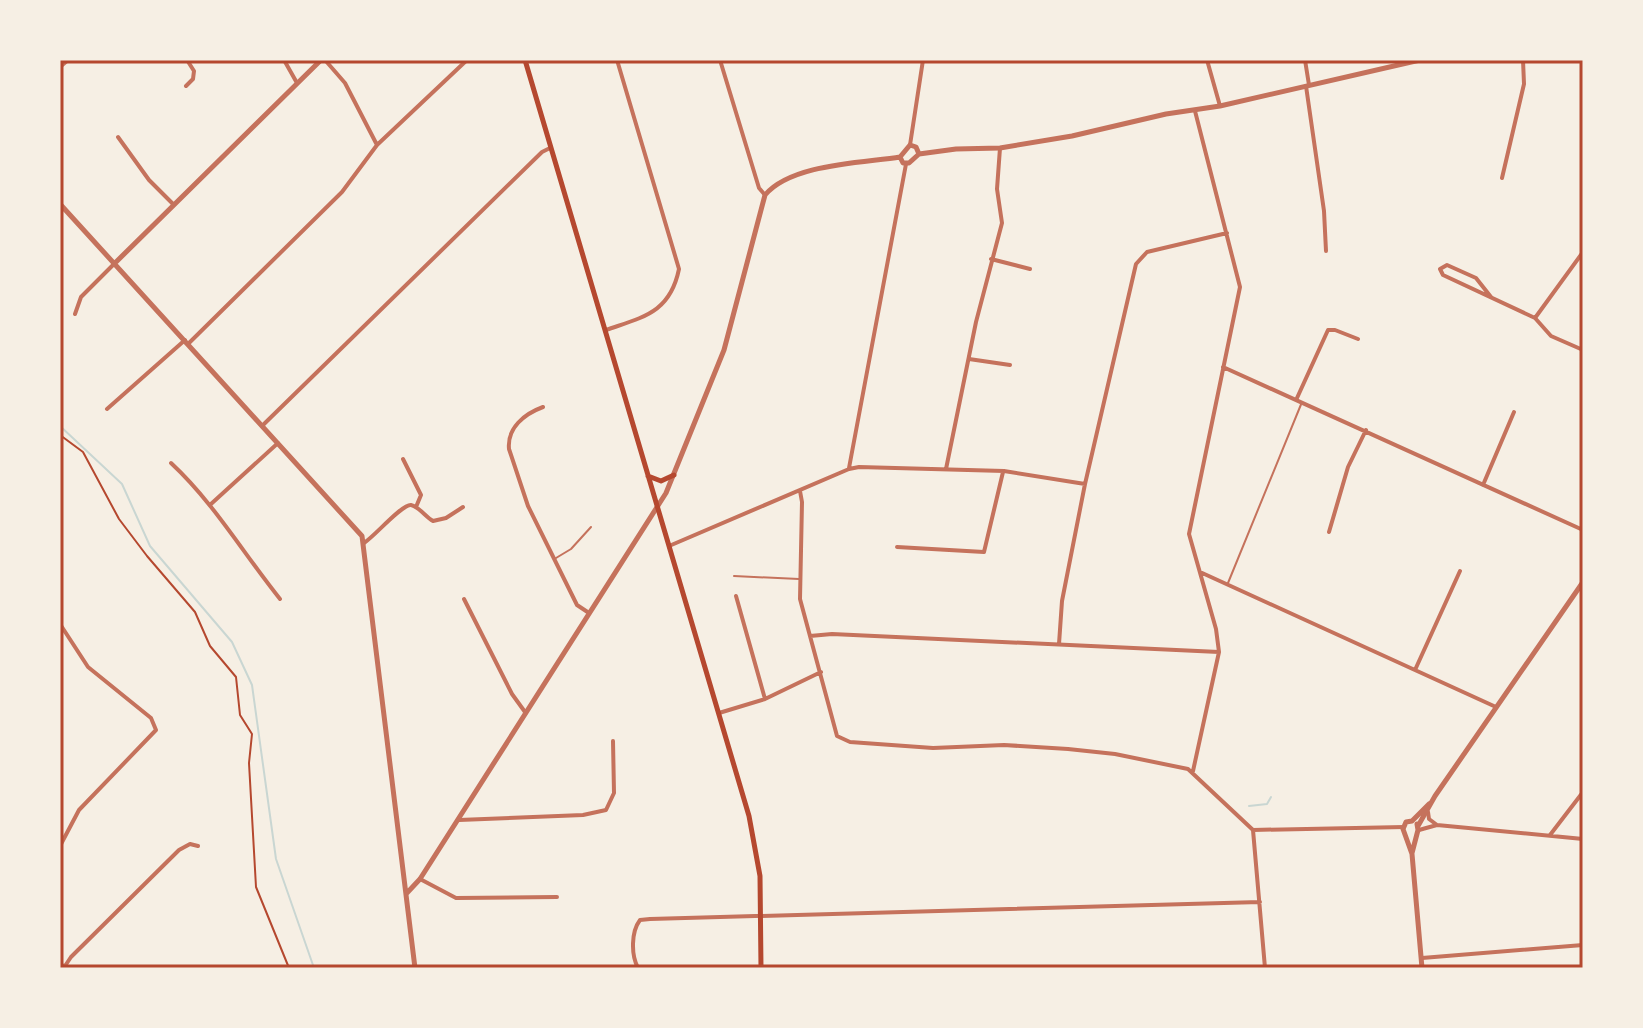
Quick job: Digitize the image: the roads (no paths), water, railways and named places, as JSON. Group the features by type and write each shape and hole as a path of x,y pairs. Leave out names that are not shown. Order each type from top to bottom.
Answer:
{"main road":[{"path":"525,60 752,831 759,866 761,968"},
{"path":"648,476 661,481 674,475"}],"street":[{"path":"60,67 68,60"},
{"path":"186,86 193,79 194,71 187,60"},
{"path":"284,60 297,83"},
{"path":"75,314 81,297 323,60 345,83 377,145"},
{"path":"107,409 187,342 342,192 377,145 467,60"},
{"path":"605,330 657,310 673,291 679,269 617,60"},
{"path":"720,60 759,188 765,195"},
{"path":"406,894 420,879 459,820 657,507 674,475 724,350 765,195 773,186 791,176 900,157 910,145 923,60"},
{"path":"1207,60 1220,106"},
{"path":"1305,60 1326,251"},
{"path":"906,164 919,154 1000,148 1072,136 1420,60"},
{"path":"1502,178 1524,84 1523,60"},
{"path":"1193,771 1219,652 1216,629 1189,534 1240,287 1195,111"},
{"path":"118,137 149,180 173,204"},
{"path":"910,145 916,147 919,154"},
{"path":"263,425 542,152 550,148"},
{"path":"946,469 991,259 1002,223 997,189 1000,148"},
{"path":"900,157 906,164"},
{"path":"849,469 906,164"},
{"path":"60,204 360,531 364,543 415,968"},
{"path":"1059,644 1062,601 1085,484 1136,264 1147,252 1227,233"},
{"path":"1535,318 1583,252"},
{"path":"991,259 1030,269"},
{"path":"1491,297 1476,278 1447,265 1440,269 1443,275 1535,318 1551,336 1583,350"},
{"path":"1300,400 1328,330 1358,339"},
{"path":"969,359 1010,365"},
{"path":"1223,367 1583,530"},
{"path":"543,407 521,420 508,440 512,463 528,506 577,605 589,613"},
{"path":"1483,485 1514,412"},
{"path":"1329,532 1348,467 1366,430"},
{"path":"211,504 278,443"},
{"path":"403,459 421,495 416,507"},
{"path":"171,463 211,504 280,599"},
{"path":"669,546 849,469 1004,471 1085,484"},
{"path":"897,547 984,552 1004,471"},
{"path":"800,491 800,599 837,736 850,742 933,748 1004,745 1068,749 1115,754 1193,771 1253,830 1265,968"},
{"path":"364,543 403,507 416,507 433,521 446,518 463,507"},
{"path":"1415,670 1460,571"},
{"path":"1200,572 1497,707"},
{"path":"1412,854 1417,830 1429,808 1583,582"},
{"path":"736,596 765,699"},
{"path":"464,599 512,694 525,712"},
{"path":"60,624 62,635 88,667 151,718 156,727 151,737 79,810 60,846"},
{"path":"809,636 832,634 1219,652"},
{"path":"719,713 765,699 821,672"},
{"path":"459,820 583,815 606,810 614,793 613,741"},
{"path":"1549,836 1583,792"},
{"path":"1422,968 1412,854 1404,830 1406,822 1429,808"},
{"path":"1429,808 1429,820 1437,825"},
{"path":"1412,821 1417,830"},
{"path":"1253,830 1404,830 1410,836 1417,830 1437,825 1583,839"},
{"path":"62,966 179,850 190,844 198,846"},
{"path":"420,879 456,898 557,897"},
{"path":"638,968 635,962 634,927 640,920 1260,902"},
{"path":"1421,958 1583,945"},
{"path":"62,966 73,968"}],"lane":[{"path":"1228,583 1300,400"},
{"path":"555,559 571,549 591,527"},
{"path":"734,576 800,579"}],"waterway":[{"path":"60,426 122,484 150,546 232,642 252,685 276,859 314,968"},
{"path":"1249,806 1267,804 1271,797"}]}
